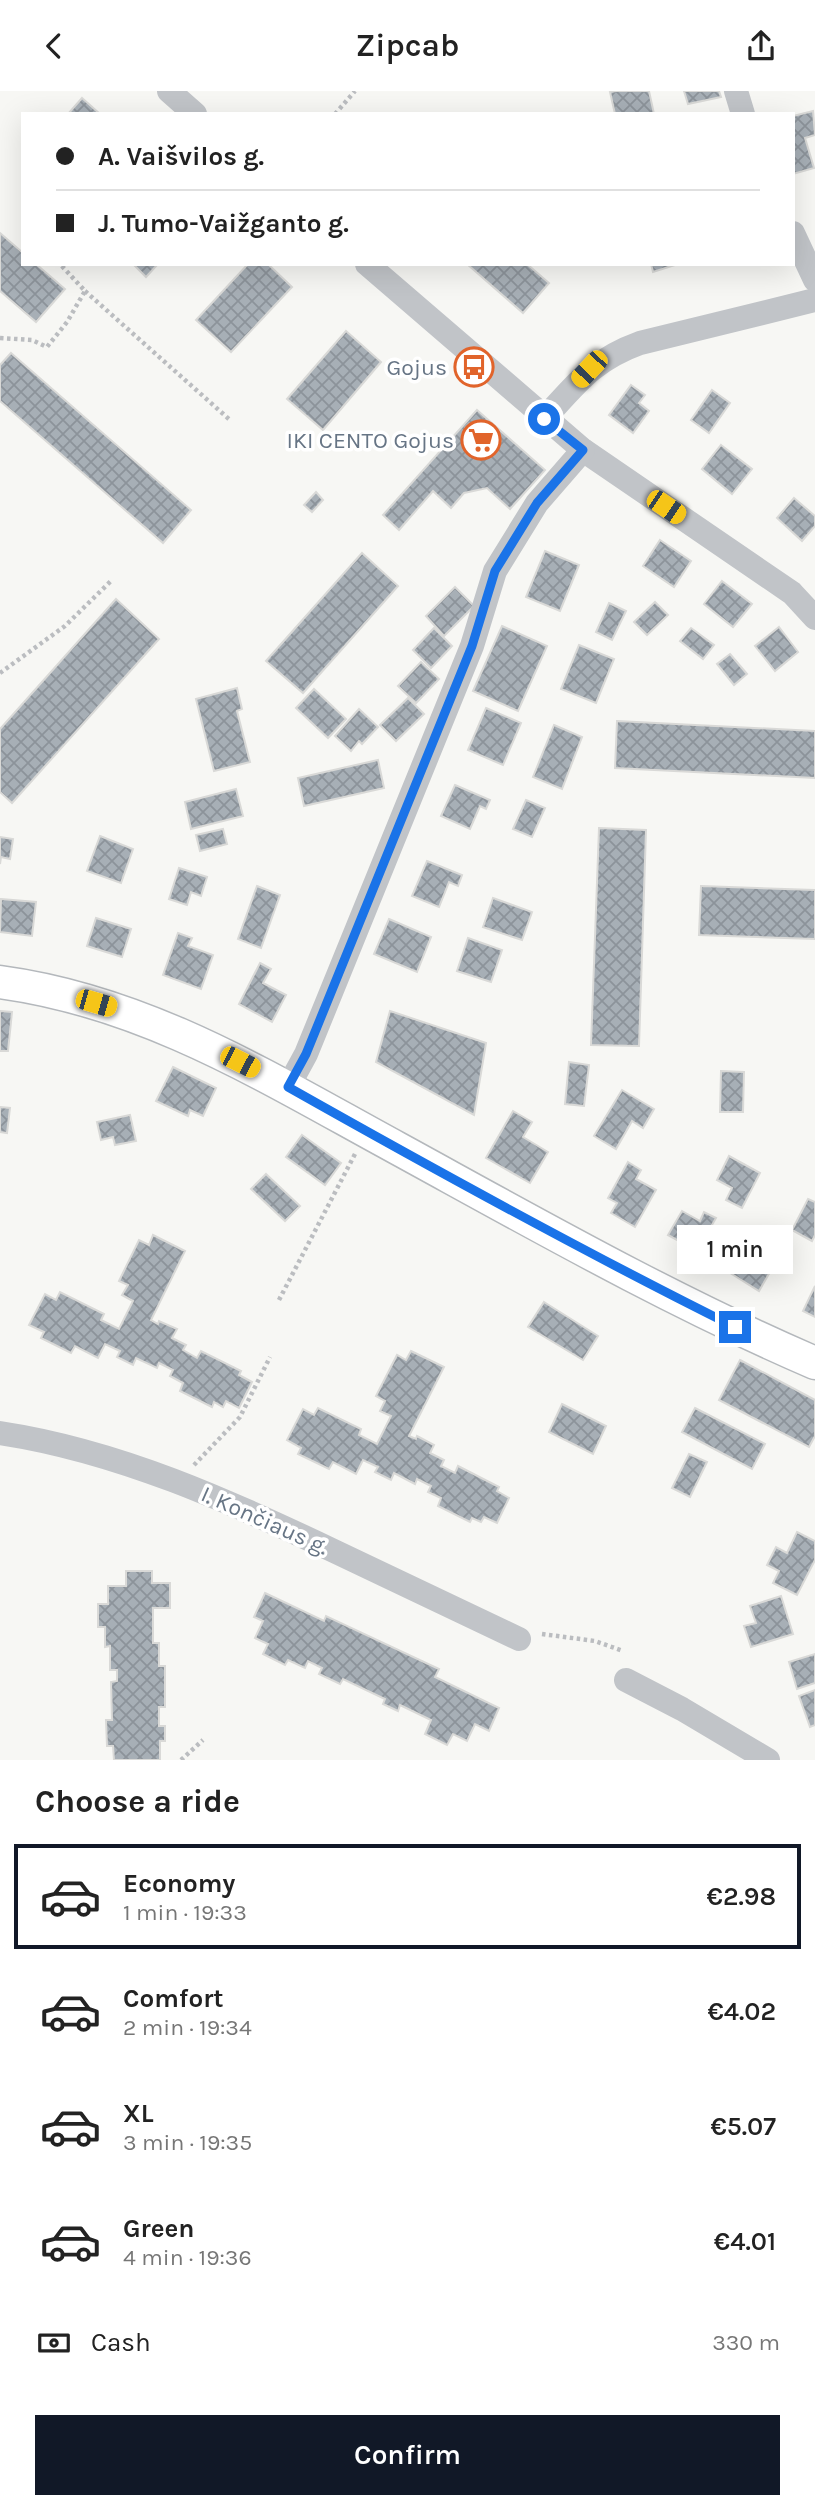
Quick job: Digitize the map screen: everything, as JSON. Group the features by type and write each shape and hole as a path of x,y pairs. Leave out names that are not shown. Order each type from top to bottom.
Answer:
{"main road":[{"path":"0,982 71,996 121,1010 166,1027 288,1087 649,1284 757,1338 815,1363"}],"street":[{"path":"169,91 193,112"},
{"path":"736,91 742,112"},
{"path":"795,237 815,280"},
{"path":"369,266 583,450 792,593 815,618"},
{"path":"544,419 589,369 618,351 639,343 815,300"},
{"path":"288,1087 306,1054 472,646 495,571 537,503 583,450"},
{"name":"I. Končiaus g.","path":"0,1433 38,1439 123,1463 232,1503 519,1639"},
{"path":"626,1680 682,1709 768,1760"}],"path":[{"path":"337,112 355,91"},
{"path":"62,266 85,291 230,420"},
{"path":"0,338 32,340 47,347 67,322 85,291"},
{"path":"0,673 65,626 112,580"},
{"path":"279,1300 367,1132"},
{"path":"184,1485 193,1466 240,1417 270,1357"},
{"path":"519,1639 527,1631 595,1641 623,1651"},
{"path":"181,1760 203,1740"}],"building":[{"path":"649,91 654,112 615,112 610,92"},
{"path":"684,91 719,91 721,97 688,104"},
{"path":"82,98 98,112 70,112"},
{"path":"813,111 815,135 805,138 814,168 795,173 795,116"},
{"path":"0,233 21,251 21,266 38,266 65,289 36,322 0,291"},
{"path":"135,266 156,266 146,277"},
{"path":"246,266 270,266 292,287 231,352 196,320"},
{"path":"469,266 529,266 549,283 523,313"},
{"path":"652,266 672,266 653,272"},
{"path":"346,331 381,362 323,430 287,399"},
{"path":"11,353 191,510 163,543 0,401 0,365"},
{"path":"631,385 645,395 639,403 649,411 633,433 609,415"},
{"path":"712,390 730,403 709,433 691,420"},
{"name":"IKI CENTO Gojus","path":"477,410 545,470 510,509 487,488 464,493 451,508 433,491 399,530 383,515"},
{"path":"721,445 752,469 732,494 702,469"},
{"path":"316,492 323,500 312,512 304,505"},
{"path":"794,498 815,516 815,526 802,541 777,518"},
{"path":"660,540 691,561 674,587 643,566"},
{"path":"545,551 579,565 560,611 526,597"},
{"path":"362,553 398,586 303,693 266,661"},
{"path":"722,581 752,604 733,627 704,604"},
{"path":"455,587 474,606 444,636 426,616"},
{"path":"116,599 159,639 12,803 0,792 0,729"},
{"path":"655,602 668,615 647,635 634,622"},
{"path":"609,603 626,611 612,640 596,632"},
{"path":"502,626 547,646 518,711 473,691"},
{"path":"779,627 798,652 775,671 755,646"},
{"path":"434,628 452,646 431,668 413,650"},
{"path":"691,628 714,645 703,659 680,641"},
{"path":"579,645 614,659 596,703 561,689"},
{"path":"730,654 747,674 734,685 717,664"},
{"path":"421,662 439,679 416,703 398,686"},
{"path":"237,688 242,709 237,711 250,762 214,771 196,699"},
{"path":"314,689 346,719 328,738 296,708"},
{"path":"408,698 424,714 396,741 380,725"},
{"path":"486,708 521,723 503,765 468,750"},
{"path":"359,709 378,727 362,744 359,741 351,751 335,736"},
{"path":"617,721 815,731 815,778 615,768"},
{"path":"554,725 582,737 562,789 533,777"},
{"path":"378,760 384,788 304,806 298,778"},
{"path":"455,785 490,800 486,809 480,806 470,829 441,816"},
{"path":"236,789 243,816 191,829 185,802"},
{"path":"526,800 545,808 532,837 513,829"},
{"path":"599,828 646,830 639,1046 591,1045"},
{"path":"223,829 227,844 200,851 196,835"},
{"path":"100,836 133,849 121,883 87,871"},
{"path":"0,837 13,839 10,859 1,857 0,864"},
{"path":"427,861 462,875 458,886 449,882 439,907 412,896"},
{"path":"179,868 207,877 201,896 191,892 187,905 169,899"},
{"path":"257,886 280,895 261,948 238,939"},
{"path":"701,886 815,890 815,939 699,935"},
{"path":"493,898 532,912 522,940 483,927"},
{"path":"1,899 36,902 32,936 0,932"},
{"path":"96,918 131,929 122,957 87,946"},
{"path":"389,919 431,937 417,972 374,954"},
{"path":"178,933 192,938 188,946 213,955 201,989 163,975"},
{"path":"468,938 502,950 491,982 457,971"},
{"path":"260,963 271,969 263,983 286,995 272,1022 239,1004"},
{"path":"0,1011 12,1012 8,1051 0,1051"},
{"path":"390,1011 486,1043 474,1115 376,1062"},
{"path":"569,1062 589,1065 584,1106 565,1104"},
{"path":"173,1067 216,1088 203,1116 190,1110 188,1116 156,1101"},
{"path":"721,1071 744,1072 743,1112 720,1112"},
{"path":"622,1090 654,1109 643,1128 632,1121 616,1149 594,1136"},
{"path":"0,1107 10,1108 7,1133 0,1132"},
{"path":"513,1111 532,1122 523,1137 548,1152 530,1183 486,1158"},
{"path":"130,1115 136,1141 115,1145 113,1137 101,1140 97,1122"},
{"path":"302,1135 341,1163 325,1185 286,1157"},
{"path":"729,1156 760,1173 742,1208 726,1200 732,1188 717,1180"},
{"path":"628,1162 641,1170 636,1179 656,1190 635,1227 611,1213 617,1203 608,1198"},
{"path":"266,1174 300,1206 285,1221 251,1189"},
{"path":"808,1199 815,1202 815,1235 812,1241 792,1230"},
{"path":"682,1211 700,1221 704,1212 716,1218 697,1251 668,1235"},
{"path":"749,1233 762,1241 758,1248 777,1260 759,1291 727,1271"},
{"path":"153,1235 185,1251 151,1320 177,1329 172,1338 186,1345 183,1350 197,1358 201,1351 241,1371 239,1375 252,1382 239,1408 226,1401 223,1407 214,1402 212,1407 180,1391 183,1383 170,1376 173,1370 159,1363 157,1368 136,1358 133,1365 117,1357 120,1351 105,1344 98,1358 75,1346 71,1353 41,1338 44,1332 29,1325 45,1294 56,1300 60,1292 104,1314 101,1320 119,1329 133,1301 122,1295 128,1285 119,1281 139,1240 149,1245"},
{"path":"815,1286 815,1317 803,1311"},
{"path":"544,1302 598,1336 583,1360 528,1327"},
{"path":"411,1351 444,1367 409,1436 416,1439 417,1436 434,1445 430,1453 444,1460 441,1466 455,1473 458,1466 499,1487 497,1491 509,1498 497,1523 484,1517 481,1522 472,1518 470,1522 438,1506 441,1498 428,1492 431,1486 417,1479 415,1484 394,1473 391,1480 375,1472 378,1467 363,1460 356,1474 333,1462 329,1469 298,1454 301,1448 287,1440 303,1409 314,1415 318,1408 361,1429 359,1435 377,1444 391,1416 380,1411 385,1401 376,1396 397,1355 406,1360"},
{"path":"740,1360 815,1400 815,1436 809,1447 719,1400"},
{"path":"562,1404 606,1426 593,1454 549,1432"},
{"path":"695,1408 765,1444 752,1469 682,1432"},
{"path":"689,1454 707,1462 690,1497 672,1488"},
{"path":"797,1532 815,1541 815,1560 797,1595 773,1583 779,1571 767,1565 776,1547 787,1553"},
{"path":"126,1571 152,1571 152,1583 170,1583 170,1608 153,1608 153,1643 159,1643 159,1666 165,1666 165,1707 159,1707 159,1726 165,1726 165,1741 160,1741 160,1760 114,1760 113,1746 107,1746 106,1720 112,1720 111,1682 117,1681 117,1670 110,1670 110,1646 105,1647 105,1627 98,1627 98,1604 108,1604 108,1586 126,1586"},
{"path":"265,1593 324,1621 326,1616 439,1669 435,1677 499,1708 489,1731 475,1724 467,1741 453,1734 447,1745 425,1734 431,1720 400,1705 398,1711 383,1704 385,1699 343,1679 340,1684 319,1674 322,1668 308,1661 305,1668 288,1660 285,1665 263,1654 268,1644 255,1638 263,1621 254,1617"},
{"path":"781,1596 793,1634 751,1647 744,1626 756,1623 750,1606"},
{"path":"815,1654 815,1683 797,1689 789,1662"},
{"path":"815,1690 815,1725 810,1727 799,1696"}],"place":[{"name":"Gojus","path":"474,367"},
{"name":"IKI CENTO Gojus","path":"481,440"}],"route":[{"path":"544,419 583,450 537,503 495,571 472,646 306,1054 288,1087 395,1148 735,1327"}]}
